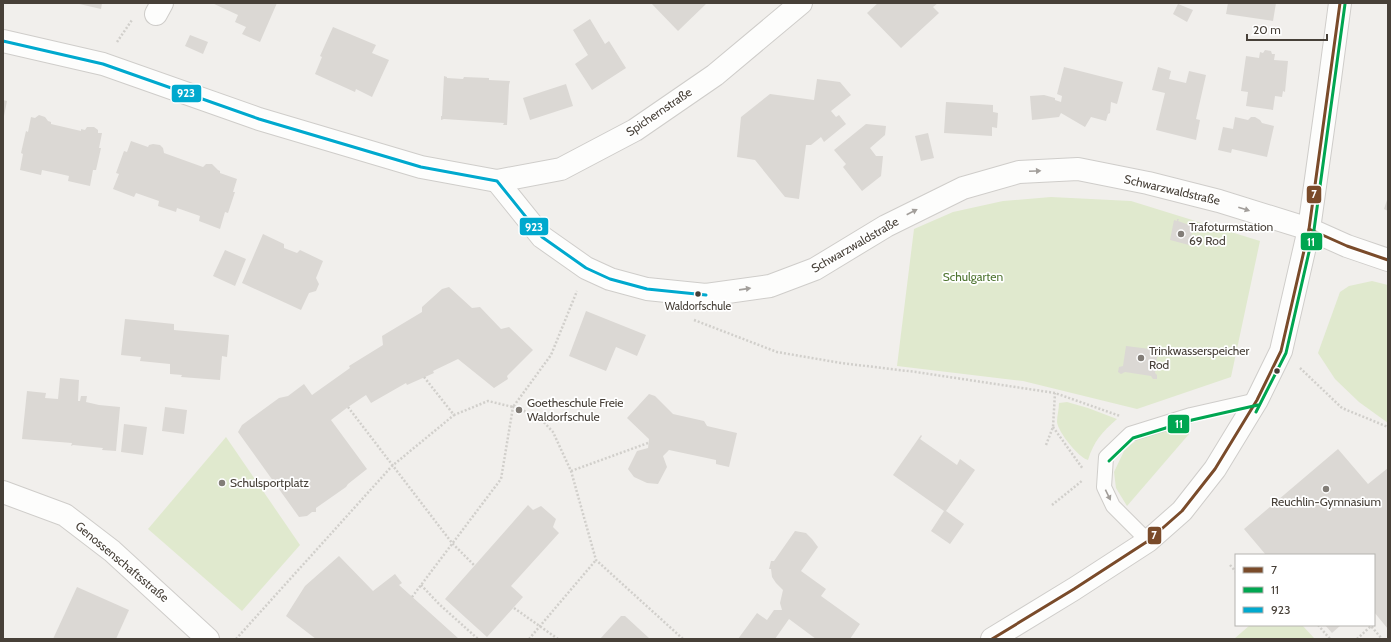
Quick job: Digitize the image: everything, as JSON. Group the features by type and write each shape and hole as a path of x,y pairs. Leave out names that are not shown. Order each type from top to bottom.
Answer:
{"street":[{"name":"Spichernstraße","path":"497,181 561,169 635,130 715,75 801,3"},
{"path":"992,639 1074,590 1148,541 1182,511 1215,469 1257,400 1281,351 1308,229 1330,86 1340,3"},
{"path":"3,41 103,64 259,119 421,167 497,181"},
{"name":"Schwarzwaldstraße","path":"497,181 542,237 586,268 610,279 647,289 706,295 770,286 815,269 886,226 962,188 1019,172 1078,169 1140,182 1219,201 1308,229 1347,246 1388,260"},
{"name":"Genossenschaftsstraße","path":"3,492 65,515 112,551 208,639"}],"lane":[{"path":"1148,541 1113,506 1104,487 1106,457 1130,434 1191,415 1257,400"}],"path":[{"path":"103,64 135,14 159,9"},
{"path":"412,597 500,479 513,407 551,354 574,298"},
{"path":"689,317 776,352 841,363 916,372 1055,393 1151,427"},
{"path":"1281,351 1342,408 1388,426"},
{"path":"424,377 454,415"},
{"path":"1046,445 1053,427 1055,393"},
{"path":"236,639 392,466 454,415 488,401 513,407 538,416 553,432 571,471 596,560 684,639"},
{"path":"348,407 452,543 474,565"},
{"path":"1053,427 1089,476 1104,487"},
{"path":"571,471 648,443"},
{"path":"1052,505 1089,476"},
{"path":"529,639 596,560"},
{"path":"1230,565 1235,571"},
{"path":"421,586 478,639"},
{"path":"514,608 558,639"},
{"path":"1319,626 1330,639"},
{"path":"1357,639 1371,626 1382,639"}],"green space":[{"name":"Schulgarten","path":"1051,197 1131,201 1260,241 1231,377 1137,409 1023,381 897,366 914,229 953,212 1003,201"},
{"path":"1372,281 1388,285 1388,423 1359,402 1335,379 1318,353 1340,292 1349,286"},
{"path":"1067,402 1117,419 1099,437 1088,460 1074,450 1058,426 1059,403"},
{"path":"1188,426 1189,434 1127,506 1116,488 1114,472 1125,449 1137,440 1155,433"},
{"name":"Schulsportplatz","path":"226,437 300,545 242,611 148,529"},
{"path":"1249,626 1303,626 1315,639 1234,639"}],"building":[{"path":"75,3 102,3 101,9"},
{"path":"212,3 277,3 260,42 242,34 246,27 235,22 238,15"},
{"path":"651,3 707,3 678,31"},
{"path":"878,3 938,3 933,7 939,13 901,48 867,13"},
{"path":"1228,3 1276,3 1273,21 1226,14"},
{"path":"1178,4 1193,10 1187,22 1173,14"},
{"path":"590,19 605,44 609,41 626,68 592,90 575,64 588,55 573,30"},
{"path":"333,27 376,45 372,53 389,60 372,97 356,89 355,92 315,74 322,57 320,56"},
{"path":"190,35 208,42 203,54 185,46"},
{"path":"1265,50 1271,51 1272,54 1275,54 1274,60 1288,61 1285,92 1283,91 1282,97 1275,96 1273,110 1246,106 1248,92 1241,91 1246,56 1259,58 1260,52 1263,53"},
{"path":"1064,67 1123,82 1117,104 1111,102 1110,113 1108,114 1106,121 1091,117 1085,127 1061,113 1059,117 1032,120 1030,96 1044,95 1055,98 1055,100 1061,102 1062,96 1057,94"},
{"path":"1158,67 1171,71 1169,79 1186,83 1189,71 1206,75 1196,119 1200,120 1196,140 1156,130 1165,93 1152,90"},
{"path":"444,76 447,78 489,78 489,80 510,81 507,125 503,125 504,123 441,120"},
{"path":"817,79 840,82 851,95 831,111 836,117 839,115 846,124 824,142 821,137 811,145 806,145 799,199 785,197 755,160 737,157 741,117 770,94 814,100"},
{"path":"566,84 573,106 530,120 523,98"},
{"path":"3,100 7,101 4,116 3,116"},
{"path":"946,102 993,105 993,112 998,113 997,128 992,127 992,136 944,133"},
{"path":"39,115 45,117 51,122 51,124 81,131 81,129 85,130 87,127 94,127 98,130 98,133 102,133 99,148 101,148 96,170 93,170 90,186 68,181 69,176 56,173 42,170 41,175 20,170 23,154 21,153 26,131 28,132 31,117 35,118"},
{"path":"1235,117 1248,120 1251,117 1255,117 1262,123 1274,126 1267,157 1232,149 1231,153 1218,150 1223,127 1233,129"},
{"path":"866,124 886,126 885,135 870,148 876,156 883,156 881,176 862,191 843,167 846,164 834,150"},
{"path":"928,133 934,158 921,161 915,136"},
{"path":"131,141 148,147 149,145 153,144 160,145 163,148 164,153 203,167 206,164 212,164 220,171 220,173 237,179 233,192 235,192 228,213 225,212 220,229 199,221 200,216 177,208 176,212 158,206 159,201 136,193 134,197 113,189 119,174 116,173 124,151 127,152"},
{"path":"1388,197 1388,211 1384,209"},
{"name":"Trafoturmstation 69 Rod","path":"1177,219 1179,219 1178,221 1195,227 1193,228 1189,245 1170,240 1174,220 1177,221"},
{"path":"263,234 284,244 284,248 297,253 300,250 323,261 316,278 319,284 316,291 309,293 301,310 242,283"},
{"path":"225,250 246,259 235,286 213,276"},
{"path":"449,287 472,308 480,307 501,329 509,327 533,350 507,376 508,379 494,388 458,359 433,371 434,373 407,385 406,383 371,403 366,395 348,407 331,420 367,469 346,487 316,508 316,512 312,512 307,516 299,517 238,432 242,425 279,398 288,396 304,384 312,395 350,368 349,366 383,345 382,336 422,312 422,307 442,289"},
{"path":"586,311 646,335 637,356 616,347 606,371 569,356"},
{"path":"125,319 174,324 174,330 229,335 227,357 222,356 220,380 181,377 182,375 170,374 170,364 140,361 141,357 121,355"},
{"name":"Trinkwasserspeicher Rod","path":"1126,346 1158,350 1155,373 1157,375 1157,379 1153,379 1151,376 1125,372 1121,374 1118,372 1119,367 1123,366"},
{"path":"60,378 79,380 78,401 80,401 81,396 87,396 86,402 120,407 116,451 102,450 103,448 71,446 72,443 22,439 27,391 46,393 45,398 58,399"},
{"path":"649,394 655,396 673,414 704,421 707,426 737,433 729,467 716,464 716,460 669,450 663,456 667,467 658,484 647,483 634,477 628,469 637,451 648,448 649,439 627,418"},
{"path":"165,407 187,410 184,434 162,431"},
{"path":"124,424 147,427 143,455 121,452"},
{"path":"921,435 922,436 920,439 957,465 960,459 975,470 946,511 964,524 950,544 931,531 944,511 893,475"},
{"path":"1338,449 1368,484 1388,468 1388,629 1375,613 1375,554 1265,554 1244,529"},
{"path":"528,505 533,510 541,506 556,519 553,527 559,533 511,586 523,597 487,637 445,599"},
{"path":"795,531 806,533 818,547 801,571 826,589 821,596 860,624 850,639 816,639 789,619 775,639 738,639 757,613 767,620 774,610 782,610 780,603 783,590 772,577 771,569 769,569 771,561 774,561"},
{"path":"339,556 373,591 395,574 402,583 399,585 459,639 316,639 286,616 305,586"},
{"path":"77,587 129,610 116,639 53,639"},
{"path":"621,616 625,616 650,639 600,639"},
{"path":"1326,626 1340,626 1332,633"}],"transit line":[{"name":"7","path":"992,639 1074,589 1148,541 1182,511 1215,469 1257,400 1281,351 1309,229 1340,3"},
{"name":"11","path":"1256,412 1286,353 1314,230 1345,4"},
{"name":"923","path":"3,41 103,64 259,119 421,167 497,181 542,237 586,268 610,279 647,289 706,295"},
{"name":"7","path":"1309,229 1347,246 1388,260"},
{"name":"11","path":"1109,461 1133,438 1192,420 1258,405"}],"place":[{"name":"Trafoturmstation 69 Rod","path":"1181,234"},
{"name":"Waldorfschule","path":"698,294"},
{"name":"Trinkwasserspeicher Rod","path":"1141,358"},
{"name":"Goetheschule Freie Waldorfschule","path":"519,410"},
{"name":"Schulsportplatz","path":"222,483"},
{"name":"Reuchlin-Gymnasium","path":"1326,489"}]}
